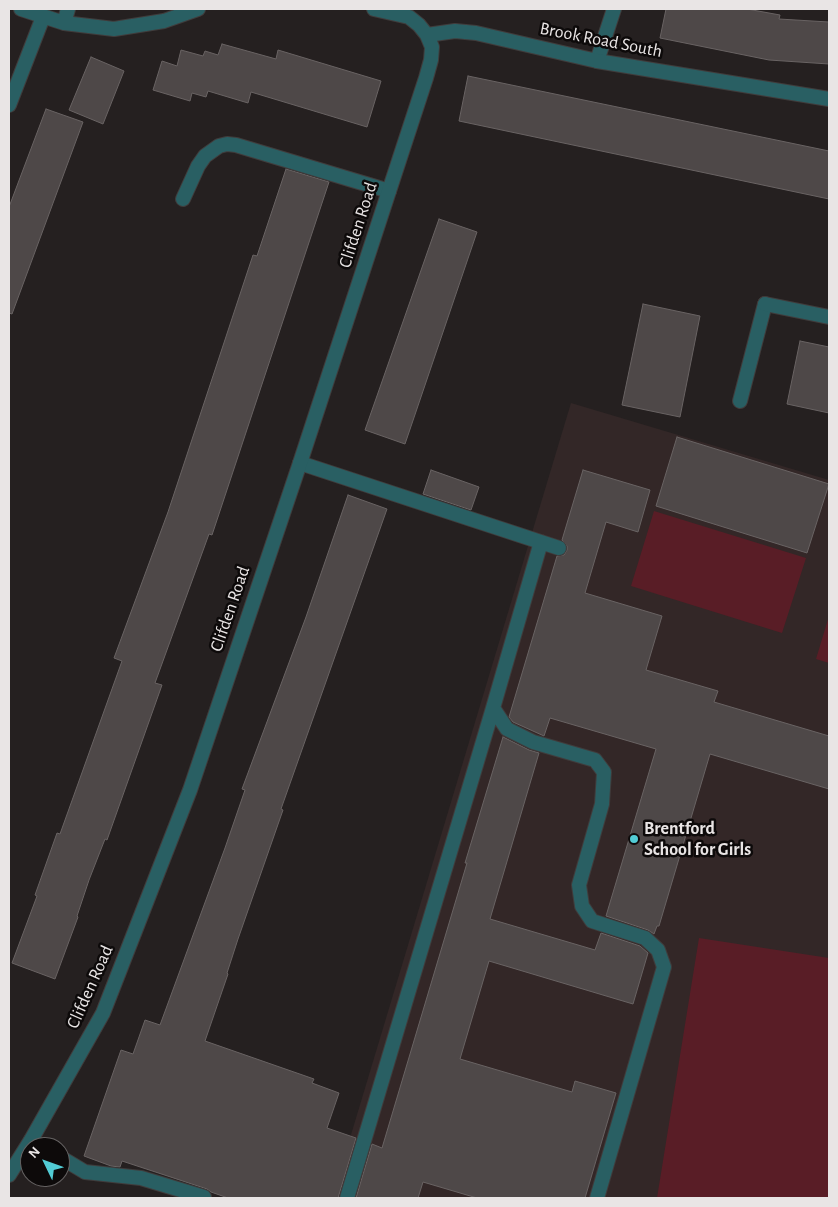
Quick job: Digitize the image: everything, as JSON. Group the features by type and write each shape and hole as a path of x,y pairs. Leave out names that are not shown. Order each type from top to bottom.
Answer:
{"street":[{"path":"21,9 64,23 114,29 164,21 198,9"},
{"path":"64,23 68,9"},
{"path":"374,9 409,17 427,35"},
{"path":"597,61 614,9"},
{"path":"9,106 43,17"},
{"name":"Brook Road South","path":"427,35 454,31 476,33 597,61 829,99"},
{"name":"Clifden Road","path":"33,1137 103,1013 190,790 300,464 428,69 432,47 427,35"},
{"path":"183,199 198,166 205,156 219,146 227,144 236,145 389,191"},
{"path":"740,401 765,304 829,317"},
{"path":"300,464 559,548"},
{"path":"347,1198 541,542"},
{"path":"493,708 507,729 533,742 595,760 604,772 602,804 579,885 582,906 592,921 645,938 658,950 664,967 597,1198"},
{"name":"Clifden Road","path":"9,1175 20,1158"},
{"path":"70,1163 85,1172 141,1178 204,1197"}],"shaded area":[{"name":"Brentford School for Girls","path":"571,403 829,480 829,1198 332,1198"},
{"path":"654,511 806,558 782,633 631,586"},
{"path":"829,616 829,663 816,659"},
{"path":"699,938 829,958 829,1198 657,1198"}],"building":[{"path":"666,9 747,9 780,15 779,19 829,22 829,64 769,60 660,38"},
{"path":"222,44 276,59 278,50 381,81 367,127 251,92 248,103 208,91 206,97 192,93 190,101 153,90 162,61 177,66 181,50 203,56 205,51 218,55"},
{"path":"91,57 124,71 103,124 69,110"},
{"path":"468,76 829,151 829,199 459,121"},
{"path":"46,109 83,122 12,314 9,313 9,207"},
{"path":"286,169 329,182 212,535 209,534 155,683 162,685 107,840 105,839 89,880 78,917 55,979 12,963 37,896 35,895 57,833 60,834 122,661 114,658 168,512 253,255 257,256"},
{"path":"439,219 477,232 405,444 365,430"},
{"path":"643,304 700,316 680,417 622,405"},
{"path":"800,341 829,347 829,413 787,404"},
{"path":"677,437 829,484 807,553 656,506"},
{"path":"431,470 479,487 471,510 423,494"},
{"path":"583,470 650,490 638,532 606,522 585,593 662,616 646,670 718,691 714,702 829,736 829,789 710,754 659,926 657,926 654,934 648,930 606,916 656,749 550,718 544,736 513,722 509,717 557,556 564,555 567,550 567,546 562,540"},
{"path":"348,495 387,509 281,809 283,810 205,1041 314,1079 312,1083 339,1093 327,1128 356,1138 338,1198 228,1198 207,1189 122,1161 120,1167 111,1166 84,1156 121,1050 133,1054 145,1020 160,1025 225,848 245,790 242,789 306,617"},
{"path":"503,737 539,753 490,919 595,950 601,933 640,946 648,953 633,1004 489,961 460,1059 572,1092 575,1081 616,1093 585,1198 477,1198 423,1182 418,1198 356,1198 372,1144 382,1148"}],"place":[{"name":"Brentford School for Girls","path":"634,839"}]}
